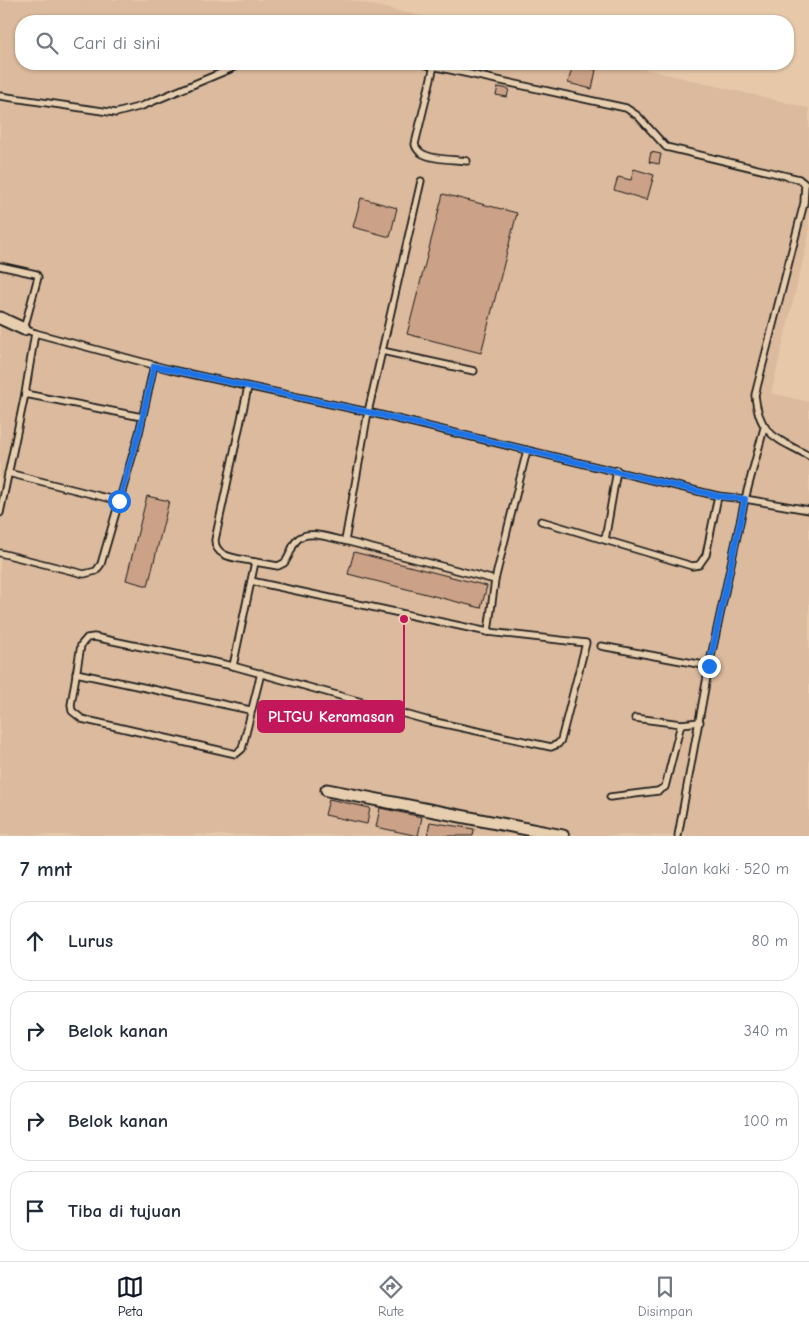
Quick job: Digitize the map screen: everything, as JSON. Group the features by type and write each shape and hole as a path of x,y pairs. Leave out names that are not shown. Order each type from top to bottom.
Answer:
{"street":[{"path":"0,318 29,331"},
{"path":"327,790 563,836"}],"lane":[{"path":"0,96 116,113 142,106 228,70"},
{"path":"433,70 415,144 416,149 418,153 427,156 467,161"},
{"path":"452,70 626,108 638,116 666,147 799,179 805,184 804,203 755,395 756,411 764,428 809,456"},
{"path":"345,541 368,412 421,181"},
{"path":"0,266 36,274 38,277 29,331 25,394 0,514"},
{"path":"29,331 154,366 368,412 617,470 718,496 809,510"},
{"path":"382,351 474,371"},
{"path":"0,552 51,568 84,574 96,571 101,564 119,501 154,366"},
{"path":"248,386 215,546 222,554 278,566 284,563 297,539 309,534 345,541 496,580"},
{"path":"25,394 142,417"},
{"path":"678,836 709,666 745,499 764,428"},
{"path":"488,632 496,580 527,450"},
{"path":"604,540 617,470"},
{"path":"8,473 119,501"},
{"path":"541,521 692,566 699,565 706,555 718,496"},
{"path":"233,666 255,562"},
{"path":"251,581 488,632 586,643 561,740 554,746 426,720 261,673 94,637 88,638 81,645 71,704 72,711 82,719 236,754 242,749 250,710 261,673"},
{"path":"601,646 709,666"},
{"path":"76,673 250,710"},
{"path":"635,718 681,724 700,722"},
{"path":"610,797 658,791 665,787 681,724"}],"shaded area":[{"path":"0,0 350,0 416,15 15,15 15,70 648,70 809,108 809,235 771,393 809,402 809,836 0,835"}],"building":[{"path":"571,70 596,70 592,89 568,83"},
{"path":"498,87 509,89 507,97 496,95"},
{"path":"651,152 661,154 659,164 649,162"},
{"path":"634,169 654,175 647,200 614,190 618,177 631,180"},
{"path":"443,194 517,213 481,353 407,334"},
{"path":"361,198 397,208 390,237 353,227"},
{"path":"147,496 169,501 148,586 126,580"},
{"path":"354,552 487,586 481,608 348,574"},
{"path":"329,799 370,808 367,824 325,815"},
{"path":"380,808 422,817 418,836 376,827"},
{"path":"430,822 474,829 473,836 427,836"}],"place":[{"name":"PLTGU Keramasan","path":"404,619"}],"route":[{"path":"119,501 139,433 154,366 368,412 617,470 718,496 745,499 709,666"}]}
